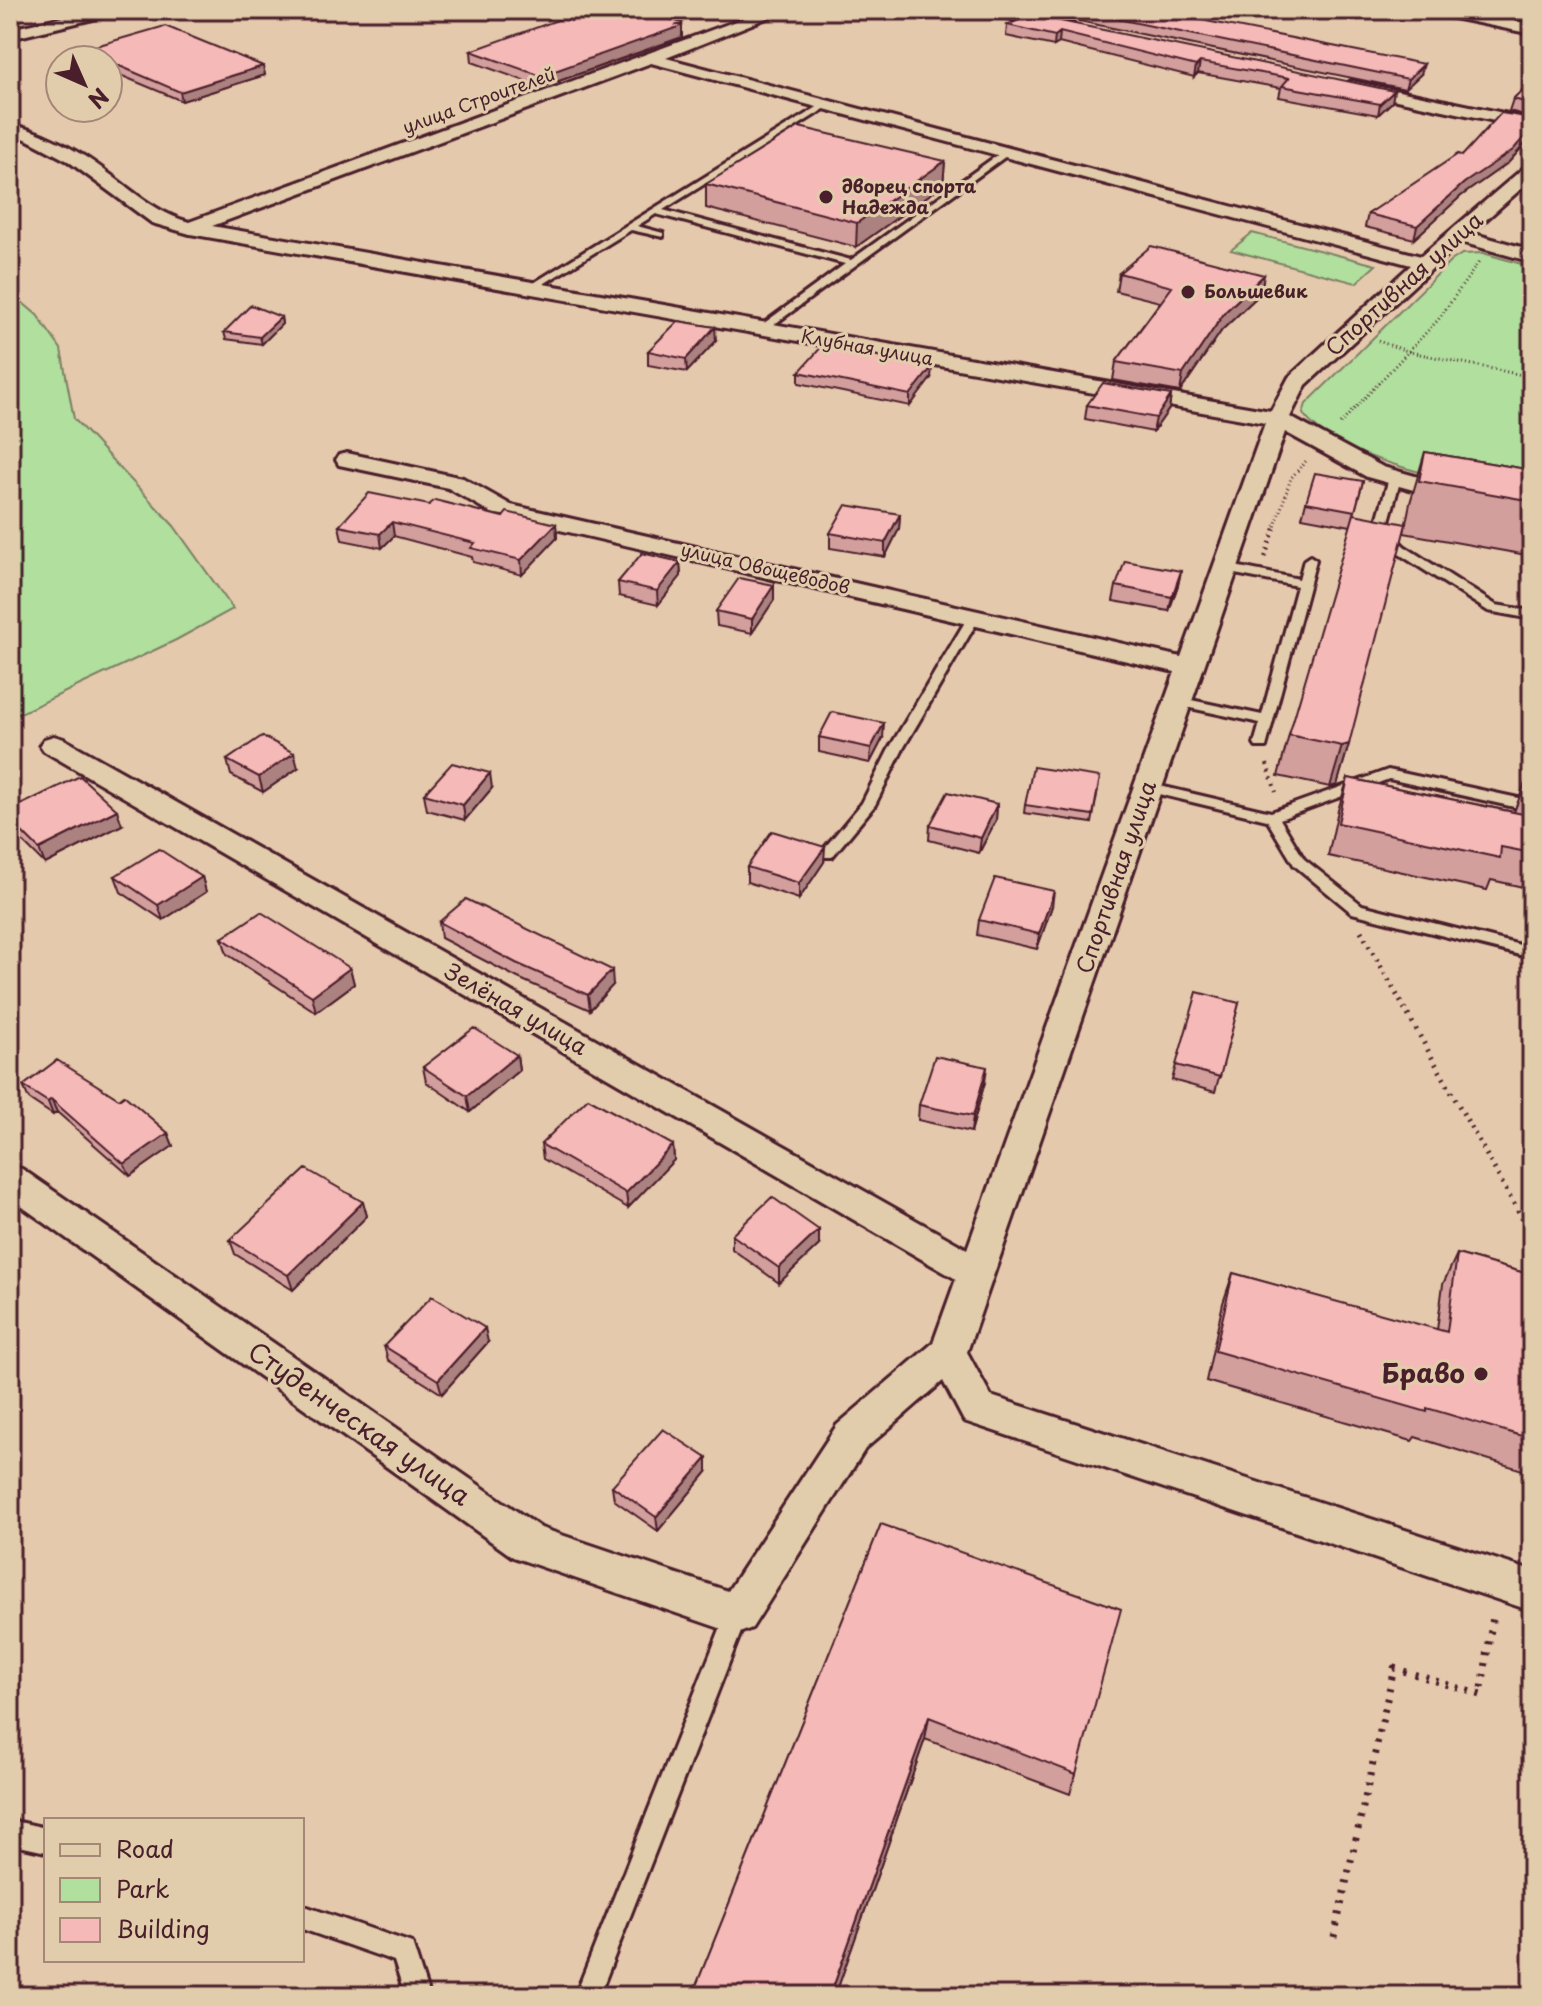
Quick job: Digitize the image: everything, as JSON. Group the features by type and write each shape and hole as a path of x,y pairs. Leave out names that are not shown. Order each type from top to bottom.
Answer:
{"street":[{"path":"10,34 113,10"},
{"name":"улица Строителей","path":"190,228 780,10"},
{"path":"989,10 1082,29"},
{"path":"1434,10 1532,29"},
{"path":"653,59 830,103 1425,263"},
{"path":"1330,81 1532,124"},
{"name":"Клубная улица","path":"10,129 32,135 74,157 159,219 190,228 1278,419 1375,472 1431,488 1532,505"},
{"name":"Спортивная улица","path":"737,1614 851,1437 948,1353 1188,667 1278,419 1297,382 1425,263 1532,170"},
{"path":"1458,235 1532,256"},
{"name":"улица Овощеводов","path":"347,460 455,483 503,510 1188,667"},
{"name":"Зелёная улица","path":"54,745 977,1273"},
{"name":"Студенческая улица","path":"12,1185 528,1543 737,1614"},
{"path":"948,1353 978,1409 1515,1586"}],"lane":[{"path":"529,289 830,103"},
{"path":"777,136 791,140"},
{"path":"761,329 1009,151"},
{"path":"952,178 967,182"},
{"path":"655,211 853,263"},
{"path":"629,227 660,235"},
{"path":"787,293 805,298"},
{"path":"1395,478 1381,528 1400,549 1492,608 1532,615"},
{"path":"1261,744 1310,560"},
{"path":"1225,568 1303,583"},
{"path":"827,854 868,805 897,747 974,617"},
{"path":"1177,701 1267,720"},
{"path":"1147,787 1278,815 1388,774 1532,806"},
{"path":"1278,815 1299,862 1357,909 1532,953"},
{"path":"587,1996 737,1614"},
{"path":"10,1832 44,1840"},
{"path":"304,1918 403,1952 417,1996"}],"path":[{"path":"1259,575 1291,478 1410,352 1468,281 1489,244"},
{"path":"1532,319 1532,340"},
{"path":"1387,332 1377,342 1410,352 1532,377"},
{"path":"1261,744 1278,815"},
{"path":"1360,930 1532,1236"},
{"path":"1334,1937 1394,1668 1481,1695 1515,1586"}],"green space":[{"path":"1252,233 1376,265 1356,283 1231,250"},
{"path":"1483,253 1532,267 1532,496 1443,478 1376,459 1321,431 1303,414 1306,404 1451,261 1462,254"},
{"path":"10,292 37,315 61,349 74,419 174,526 233,609 176,640 10,718"}],"building":[{"path":"606,10 641,10 682,23 677,25 681,26 541,76 471,51 563,18 572,21"},
{"path":"1074,10 1150,10 1424,64 1408,79"},
{"path":"1032,15 1394,91 1380,104 1282,86 1289,78 1200,62 1196,66 1060,32 1055,36 1007,25"},
{"path":"165,26 263,66 180,92 124,68 124,44 103,44"},
{"path":"1532,81 1532,104 1513,99"},
{"path":"1501,113 1532,118 1532,128 1513,150 1464,183 1417,226 1368,214 1458,154 1462,156"},
{"path":"799,127 945,161 857,223 706,184"},
{"path":"1151,246 1264,275 1225,312 1183,374 1116,362 1172,287 1119,273"},
{"path":"251,305 281,317 260,337 224,332"},
{"path":"678,321 715,327 686,359 648,351"},
{"path":"823,345 932,367 910,395 799,372"},
{"path":"1103,383 1171,395 1156,418 1087,405"},
{"path":"1425,452 1532,470 1532,501 1419,481"},
{"path":"1315,473 1363,481 1355,511 1306,502"},
{"path":"369,493 429,505 435,500 503,517 507,512 556,524 521,560 471,548 475,543 392,522 380,534 339,526"},
{"path":"846,505 900,514 885,543 830,533"},
{"path":"1354,514 1406,524 1349,744 1342,746 1289,735"},
{"path":"642,553 680,562 657,591 618,582"},
{"path":"1125,561 1181,571 1172,597 1116,586"},
{"path":"739,578 774,585 752,619 716,611"},
{"path":"832,712 884,723 871,748 819,737"},
{"path":"262,736 294,753 259,777 227,760"},
{"path":"452,763 490,773 463,805 424,794"},
{"path":"1033,767 1100,777 1093,815 1025,805"},
{"path":"80,776 117,810 39,849 10,820 10,810"},
{"path":"1348,778 1523,814 1527,778 1532,779 1532,853 1501,847 1500,858 1338,823"},
{"path":"948,792 997,804 981,838 930,825"},
{"path":"772,831 825,847 799,883 747,867"},
{"path":"159,849 202,877 158,905 115,876"},
{"path":"995,878 1054,891 1039,934 979,920"},
{"path":"466,899 612,970 588,995 516,963 439,922"},
{"path":"261,912 350,968 312,996 222,938"},
{"path":"1197,992 1239,1003 1220,1077 1176,1065"},
{"path":"474,1028 517,1055 467,1096 423,1067"},
{"path":"935,1056 987,1067 973,1116 919,1105"},
{"path":"57,1060 119,1099 124,1095 168,1133 124,1164 51,1099 48,1102 23,1086"},
{"path":"588,1098 673,1145 626,1193 541,1144"},
{"path":"306,1169 363,1202 288,1275 230,1240"},
{"path":"772,1197 819,1230 779,1268 732,1235"},
{"path":"1457,1254 1532,1275 1532,1439 1215,1351 1233,1273 1447,1332"},
{"path":"432,1296 485,1328 438,1380 384,1346"},
{"path":"663,1429 707,1458 656,1517 612,1486"},
{"path":"881,1524 1121,1609 1076,1774 929,1717 830,1996 692,1996"}],"place":[{"name":"дворец спорта Надежда","path":"826,197"},
{"name":"Большевик","path":"1188,292"},
{"name":"Браво","path":"1481,1374"}]}
